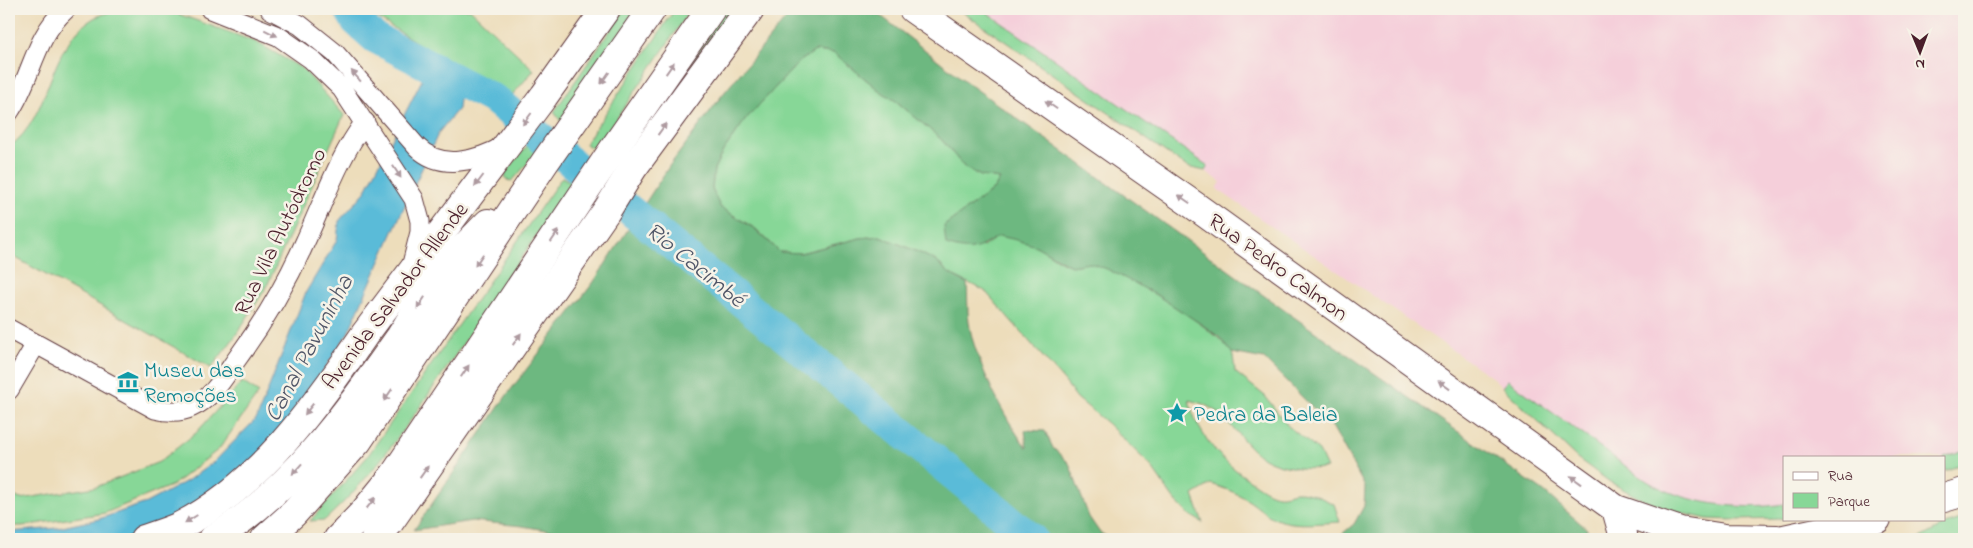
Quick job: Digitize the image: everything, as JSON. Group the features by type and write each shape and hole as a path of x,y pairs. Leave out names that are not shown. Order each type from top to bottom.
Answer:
{"main road":[{"name":"Avenida Salvador Allende","path":"144,539 180,526 232,493 276,451 341,369 409,275 544,96 606,9"},
{"name":"Avenida Salvador Allende","path":"265,539 294,513 358,441 548,159 652,9"},
{"path":"338,539 363,513 394,475 583,194 711,9"},
{"path":"375,539 389,523 607,210 633,168 750,9"},
{"name":"Rua Pedro Calmon","path":"913,9 1195,206 1616,509 1680,531 1725,538 1776,539"},
{"path":"213,539 232,528 282,486 339,422 402,334 440,274 548,159"},
{"path":"1946,497 1964,492"},
{"path":"1616,509 1623,539"},
{"path":"1784,539 1872,520"}],"street":[{"path":"9,112 17,99 42,38 66,9"},
{"path":"210,9 261,28 295,47 328,74 342,89 414,199 420,221 420,232 409,275"},
{"path":"270,9 300,25 329,47 349,67 417,147 433,159 451,162 474,158 496,151 508,143"},
{"name":"Rua Vila Autódromo","path":"9,329 155,409 175,412 188,409 197,404 216,387 250,341 273,304 305,243 340,162 365,122"},
{"path":"9,390 36,344"}],"shaded area":[{"path":"958,9 1964,9 1964,464 1946,470 1946,456 1783,456 1783,519 1781,520 1707,519 1673,511 1641,499 1610,482 1577,458 1493,378 1217,189 1221,182 1205,171 1187,167"}],"green space":[{"path":"119,9 159,9 170,11 256,42 303,69 344,115 266,288 234,338 211,368 9,254 9,147 23,134 34,118 67,45 78,30 94,18"},
{"path":"366,9 470,9 534,70 508,100"},
{"path":"625,9 641,9 562,123 554,112"},
{"path":"675,9 691,9 600,143 598,141 592,148 585,144"},
{"path":"725,9 735,9 624,158"},
{"path":"794,9 872,9 969,84 1291,315 1543,491 1587,529 1587,539 1336,539 1354,524 1364,506 1365,487 1333,428 1264,359 1232,353 1219,337 1204,326 1155,294 1107,269 1090,263 1071,266 1036,246 999,236 974,249 962,249 946,245 944,226 994,189 1000,179 981,176 965,168 941,139 896,101 880,91 834,53 815,51 799,62 746,119 723,151 714,169 712,189 720,207 755,229 780,252 801,253 860,238 880,236 936,261 950,274 967,283 968,312 972,336 983,370 1009,422 1027,448 1025,430 1045,431 1053,448 1069,463 1089,517 1100,533 1112,539 599,539 522,526 472,521 414,530 509,392 593,283 670,165 723,94"},
{"path":"958,9 982,9 1208,166 1205,171 1187,167"},
{"path":"815,51 834,53 880,91 896,101 941,139 965,168 981,176 1000,179 994,189 944,226 983,247 998,236 1031,244 1069,265 1091,263 1104,267 1167,302 1209,330 1224,343 1232,353 1235,372 1265,396 1288,426 1319,451 1327,468 1297,468 1267,460 1251,448 1213,409 1189,400 1204,436 1230,465 1260,487 1278,495 1295,492 1311,494 1334,504 1340,522 1303,524 1282,521 1268,515 1238,494 1211,484 1193,495 1203,523 1187,513 1173,498 1150,465 1107,423 1077,398 985,291 950,274 936,261 880,236 860,238 800,253 780,252 756,229 720,207 712,189 714,169 723,151 746,119 799,62"},
{"path":"531,141 539,150 514,179 511,181 507,180 506,172"},
{"path":"562,177 572,183 406,427 376,466 343,503 325,520 310,521 367,457"},
{"path":"1508,380 1633,472 1662,489 1714,504 1750,507 1783,504 1783,519 1707,519 1673,511 1641,499 1610,482 1577,458 1502,387"},
{"path":"242,382 259,393 219,449 173,485 105,513 22,526 9,526 9,493 20,499 96,487 159,462 196,433"},
{"path":"1964,450 1964,464 1946,470 1946,456"},
{"path":"1964,518 1964,539 1918,539 1946,524"}],"water":[{"name":"Canal Pavuninha","path":"425,74 460,90 458,109 439,132 348,333 272,450 251,471 137,539 9,539 9,532 58,528 99,519 146,503 187,481 214,462 257,418 306,292 337,240 339,221 365,192"}],"waterway":[{"name":"Rio Cacimbé","path":"349,9 356,21 375,38 495,100 1032,539"}],"place":[{"name":"Museu das Remoções","path":"128,382"},
{"name":"Pedra da Baleia","path":"1177,413"}]}
